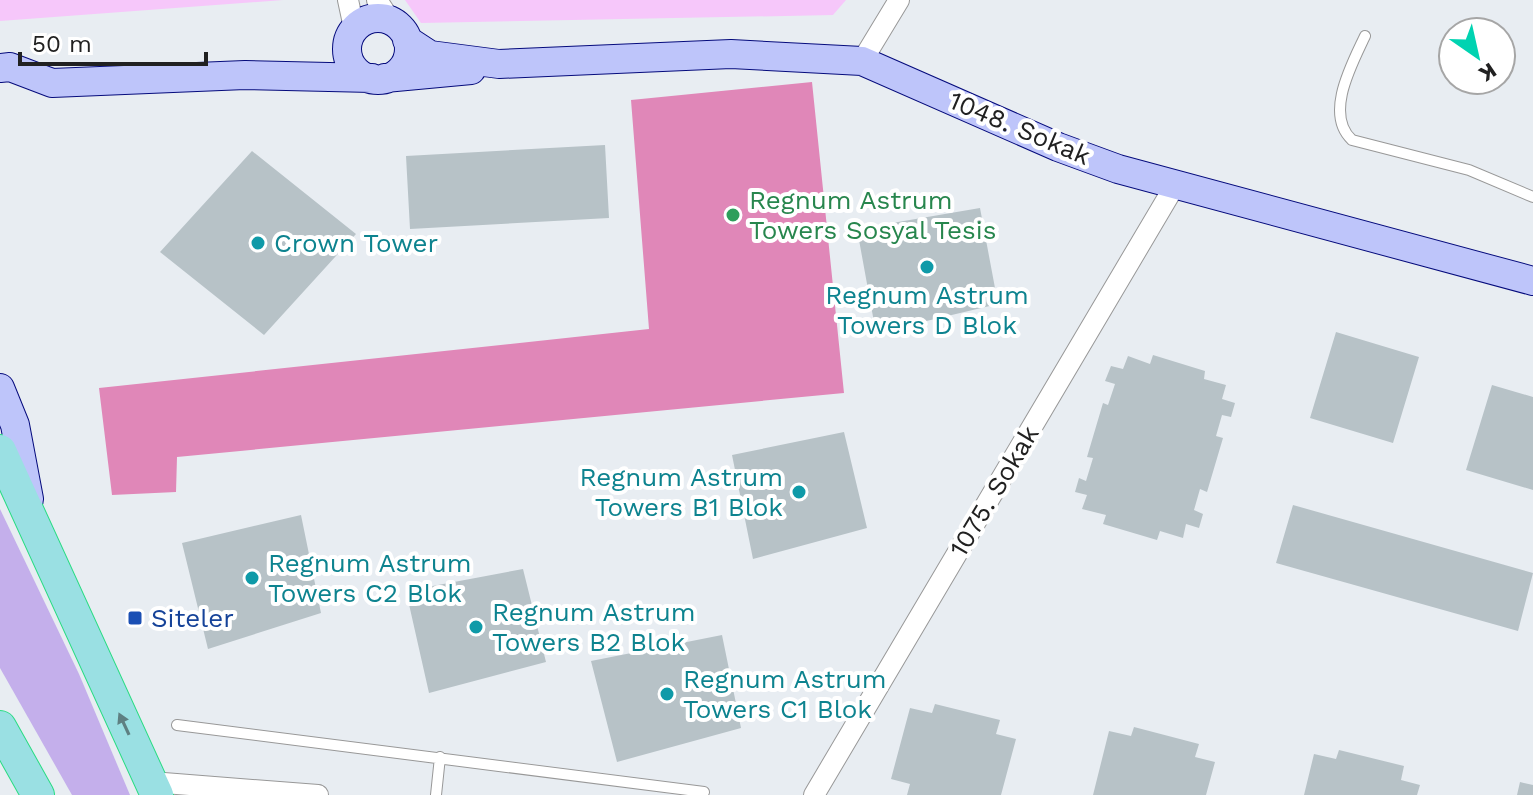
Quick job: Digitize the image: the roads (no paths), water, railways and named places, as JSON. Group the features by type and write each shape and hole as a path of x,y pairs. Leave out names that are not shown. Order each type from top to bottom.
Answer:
{"highway":[{"path":"0,451 30,511 154,789"},
{"path":"0,727 38,795"}],"main road":[{"path":"245,75 306,64 330,55 351,35 377,18 391,20 430,55 499,64"},
{"path":"351,35 347,55 353,68 378,78 403,67 408,54 391,20"},
{"name":"1048. Sokak","path":"499,64 731,54 862,61 1058,147 1174,187 1533,281"},
{"path":"0,87 11,86 14,72 52,83 245,75 378,78 446,75 499,64"},
{"path":"0,388 15,425 30,511"}],"street":[{"path":"348,0 351,35"},
{"path":"862,61 899,0"},
{"name":"1075. Sokak","path":"814,795 1174,187"},
{"path":"154,789 318,795"}],"lane":[{"path":"1365,36 1344,84 1341,109 1346,134 1352,140 1469,170 1533,197"},
{"path":"177,725 704,792"},
{"path":"436,795 440,757"}],"place":[{"name":"Regnum Astrum Towers Sosyal Tesis","path":"733,215"},
{"name":"Crown Tower","path":"258,243"},
{"name":"Regnum Astrum Towers D Blok","path":"927,267"},
{"name":"Regnum Astrum Towers B1 Blok","path":"799,492"},
{"name":"Regnum Astrum Towers C2 Blok","path":"252,578"},
{"name":"Siteler","path":"135,618"},
{"name":"Regnum Astrum Towers B2 Blok","path":"476,627"},
{"name":"Regnum Astrum Towers C1 Blok","path":"667,694"}]}
